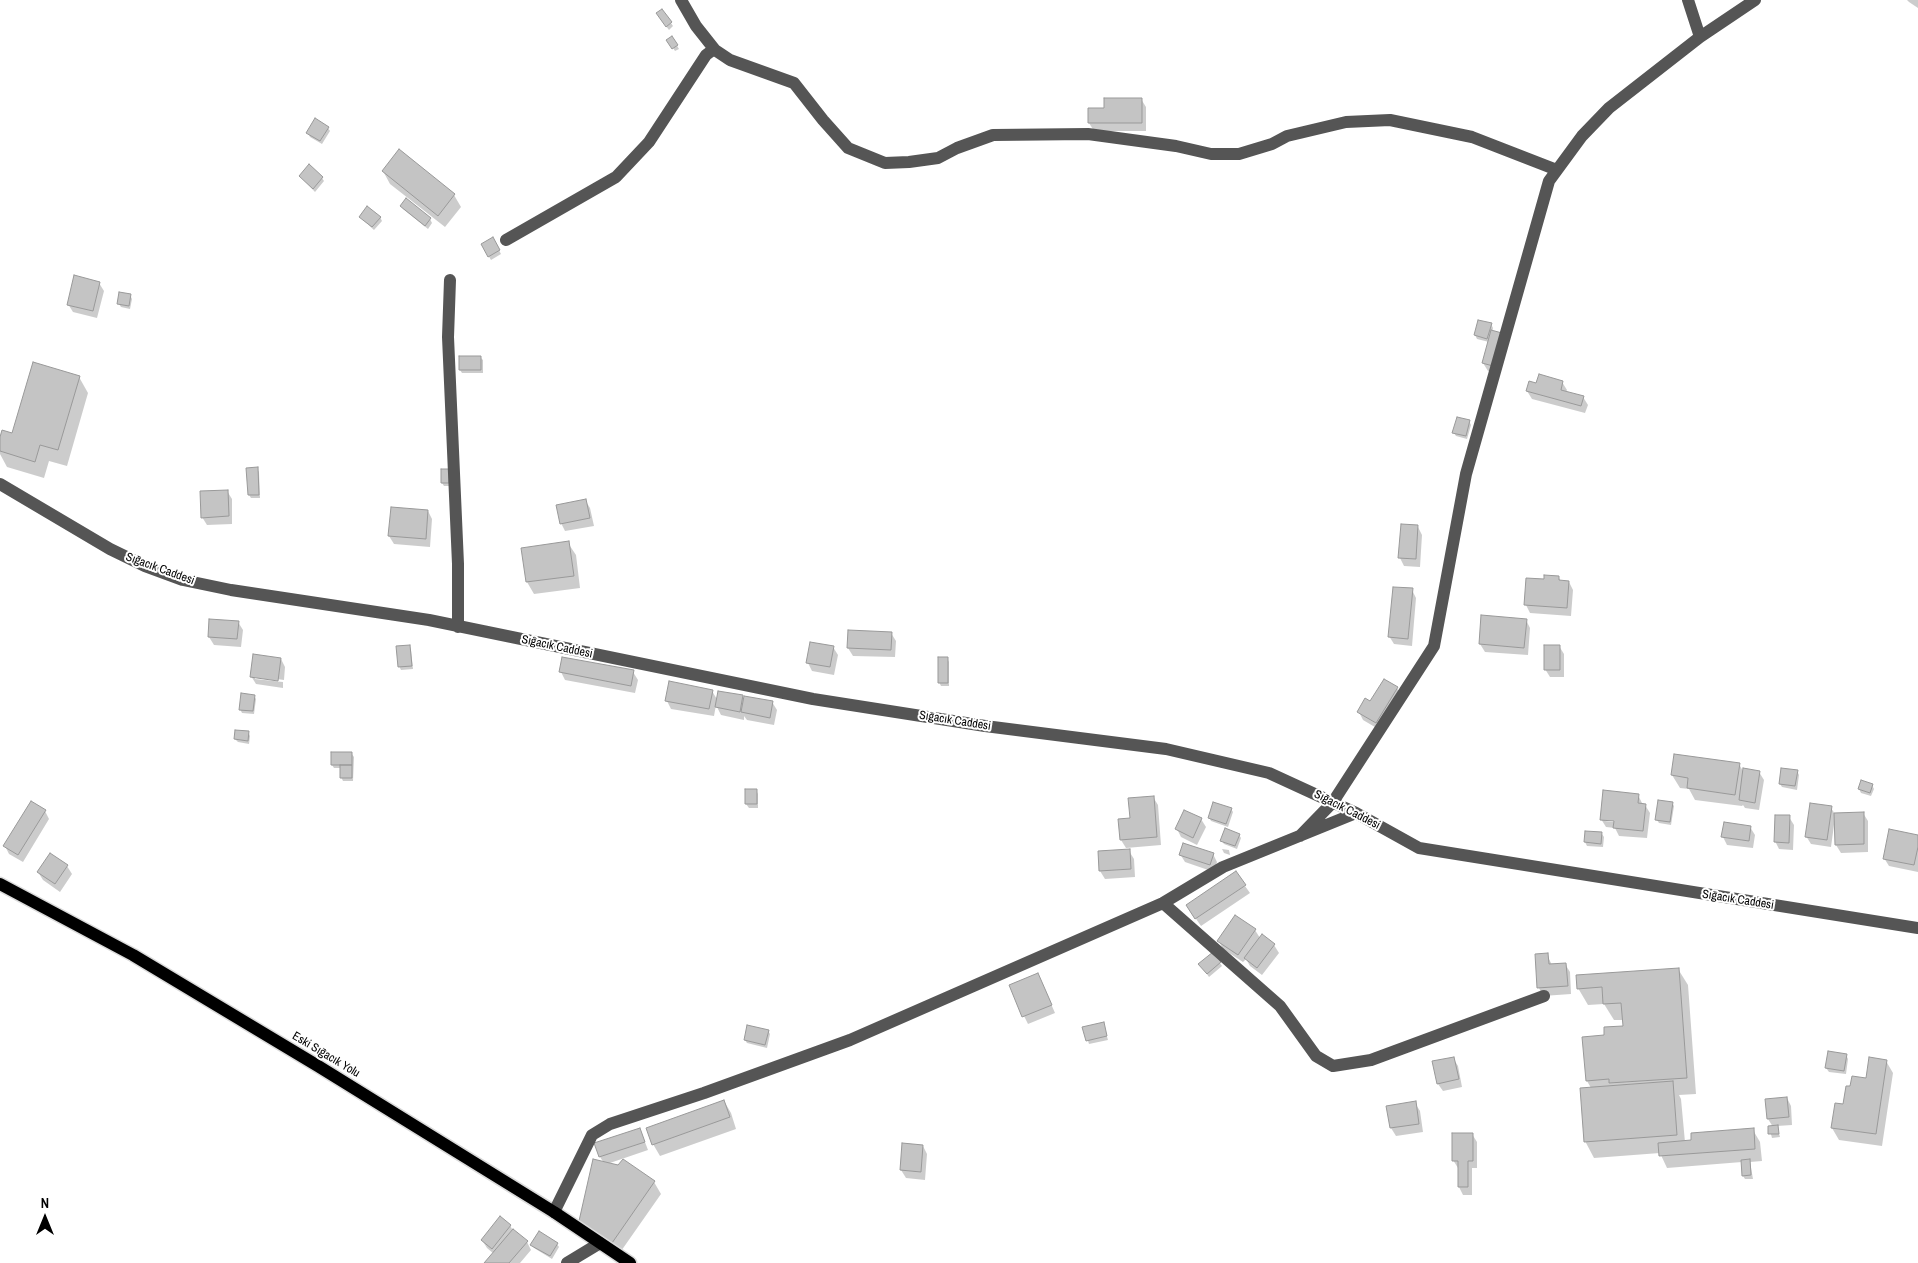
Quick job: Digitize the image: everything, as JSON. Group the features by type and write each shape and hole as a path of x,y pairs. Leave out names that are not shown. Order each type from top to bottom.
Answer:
{"main road":[{"name":"Eski Sığacık Yolu","path":"0,884 133,955 318,1066 554,1212 630,1263"}],"street":[{"path":"681,0 696,26 714,49 730,60 794,83 848,148 885,163 938,158 957,148 993,135 1088,134 1225,155 1256,150 1287,136 1346,122 1390,120 1472,137 1557,170"},
{"path":"1688,0 1700,37"},
{"path":"1300,836 1333,802 1434,646 1466,474 1549,181 1582,136 1609,108 1700,37 1755,0"},
{"path":"506,240 616,177 649,142 706,54 714,49"},
{"path":"450,280 448,337 458,564 458,626"},
{"name":"Sığacık Caddesi","path":"0,484 110,549 145,566 183,580 231,590 429,620 813,699 985,726 1166,750 1269,773 1356,813 1419,848 1918,928"},
{"path":"554,1212 592,1135 610,1124 704,1093 850,1040 1163,903 1224,867 1356,813"},
{"path":"1163,903 1280,1006 1316,1056 1334,1066 1371,1060 1544,996"},
{"path":"567,1263 600,1243"}],"building":[{"path":"662,9 672,22 666,27 656,13"},
{"path":"672,36 678,45 672,49 666,40"},
{"path":"1104,98 1142,98 1142,123 1088,123 1088,108 1104,108"},
{"path":"315,118 329,127 320,141 306,133"},
{"path":"399,149 455,194 438,216 382,171"},
{"path":"309,164 323,177 313,189 299,176"},
{"path":"406,198 431,218 425,226 400,206"},
{"path":"367,206 381,217 372,227 359,217"},
{"path":"493,237 500,250 488,257 481,244"},
{"path":"74,275 100,282 93,311 67,305"},
{"path":"119,292 131,294 129,306 117,304"},
{"path":"1478,320 1492,323 1487,339 1474,335"},
{"path":"1491,330 1502,333 1493,366 1482,363"},
{"path":"459,356 481,356 481,370 459,370"},
{"path":"33,362 80,376 58,450 40,445 35,462 0,451 2,430 12,433"},
{"path":"1539,374 1563,381 1561,390 1584,396 1581,406 1526,391 1529,381 1536,383"},
{"path":"1457,417 1470,420 1466,436 1452,433"},
{"path":"258,467 259,495 248,495 246,468"},
{"path":"441,469 449,469 449,483 441,483"},
{"path":"228,490 229,516 201,518 200,491"},
{"path":"586,499 590,518 560,524 556,505"},
{"path":"391,507 428,510 426,539 388,536"},
{"path":"1401,524 1418,525 1416,559 1398,558"},
{"path":"569,541 574,576 526,582 521,548"},
{"path":"1544,575 1559,576 1559,580 1569,581 1567,608 1524,605 1526,578 1544,579"},
{"path":"1393,587 1413,588 1408,639 1388,637"},
{"path":"1481,615 1527,619 1524,648 1479,644"},
{"path":"209,619 239,621 237,639 208,637"},
{"path":"848,630 892,632 891,650 847,648"},
{"path":"810,642 834,646 830,667 806,663"},
{"path":"410,645 412,666 398,667 396,646"},
{"path":"1544,645 1560,645 1560,670 1544,670"},
{"path":"253,654 281,658 278,681 250,677"},
{"path":"562,657 634,670 631,686 559,672"},
{"path":"938,657 948,657 948,683 938,683"},
{"path":"1384,679 1398,687 1376,723 1357,712 1365,698 1370,701"},
{"path":"669,681 713,690 709,709 665,701"},
{"path":"718,691 743,695 740,712 715,707"},
{"path":"241,693 255,695 253,711 239,710"},
{"path":"744,696 773,701 770,718 741,712"},
{"path":"235,730 249,731 248,741 234,739"},
{"path":"331,752 352,752 352,765 331,765"},
{"path":"1674,754 1740,763 1735,795 1687,788 1688,778 1671,775"},
{"path":"340,765 352,765 352,778 340,778"},
{"path":"1743,768 1760,771 1755,803 1739,800"},
{"path":"1781,768 1798,770 1795,786 1779,784"},
{"path":"1861,780 1873,784 1870,793 1858,789"},
{"path":"745,789 757,789 757,804 745,804"},
{"path":"1603,790 1639,794 1638,803 1646,804 1643,831 1613,828 1614,821 1600,820"},
{"path":"1154,796 1157,837 1120,840 1118,819 1130,818 1128,798"},
{"path":"1658,800 1673,802 1670,822 1655,820"},
{"path":"31,801 46,810 18,855 3,846"},
{"path":"1213,802 1232,808 1226,824 1208,818"},
{"path":"1810,803 1832,806 1827,840 1805,837"},
{"path":"1184,810 1202,818 1193,838 1175,829"},
{"path":"1864,812 1864,844 1835,845 1834,813"},
{"path":"1775,815 1790,815 1789,843 1774,842"},
{"path":"1724,822 1751,826 1749,841 1721,837"},
{"path":"1225,828 1240,834 1235,846 1220,841"},
{"path":"1889,829 1918,835 1918,847 1914,865 1883,859"},
{"path":"1585,831 1602,832 1601,844 1584,842"},
{"path":"1183,843 1214,853 1210,865 1179,855"},
{"path":"1130,849 1131,869 1099,871 1098,851"},
{"path":"50,853 68,865 55,884 37,872"},
{"path":"1236,871 1246,885 1195,919 1186,905"},
{"path":"1235,915 1256,929 1238,955 1217,941"},
{"path":"1262,934 1275,944 1257,968 1244,958"},
{"path":"1213,952 1221,962 1207,974 1198,964"},
{"path":"1548,953 1549,964 1566,963 1568,986 1537,988 1535,954"},
{"path":"1679,968 1687,1078 1609,1083 1609,1079 1586,1081 1582,1037 1604,1035 1604,1027 1623,1026 1621,1003 1603,1004 1602,987 1577,989 1576,975"},
{"path":"1038,973 1052,1005 1022,1017 1009,985"},
{"path":"1104,1022 1107,1036 1086,1041 1082,1027"},
{"path":"747,1025 769,1030 765,1045 744,1040"},
{"path":"1828,1051 1847,1054 1844,1071 1825,1068"},
{"path":"1454,1057 1459,1079 1437,1084 1432,1061"},
{"path":"1869,1057 1887,1060 1876,1134 1831,1128 1835,1103 1843,1104 1846,1086 1850,1086 1852,1076 1866,1078"},
{"path":"1673,1081 1677,1135 1584,1142 1580,1088"},
{"path":"1787,1097 1789,1117 1767,1119 1765,1099"},
{"path":"724,1100 730,1117 652,1145 646,1128"},
{"path":"1416,1101 1419,1124 1390,1128 1386,1106"},
{"path":"1778,1125 1779,1134 1768,1134 1768,1126"},
{"path":"640,1128 645,1142 599,1157 594,1143"},
{"path":"1754,1128 1755,1149 1659,1156 1658,1143 1691,1140 1691,1133"},
{"path":"1452,1133 1473,1133 1473,1161 1468,1161 1468,1187 1458,1187 1458,1161 1452,1161"},
{"path":"902,1143 923,1145 921,1172 900,1170"},
{"path":"593,1159 618,1165 623,1159 655,1181 612,1243 579,1221"},
{"path":"1750,1159 1751,1175 1742,1176 1741,1160"},
{"path":"500,1216 511,1225 492,1249 481,1240"},
{"path":"513,1229 528,1241 509,1263 484,1263"},
{"path":"539,1231 558,1243 550,1256 530,1245"}]}
